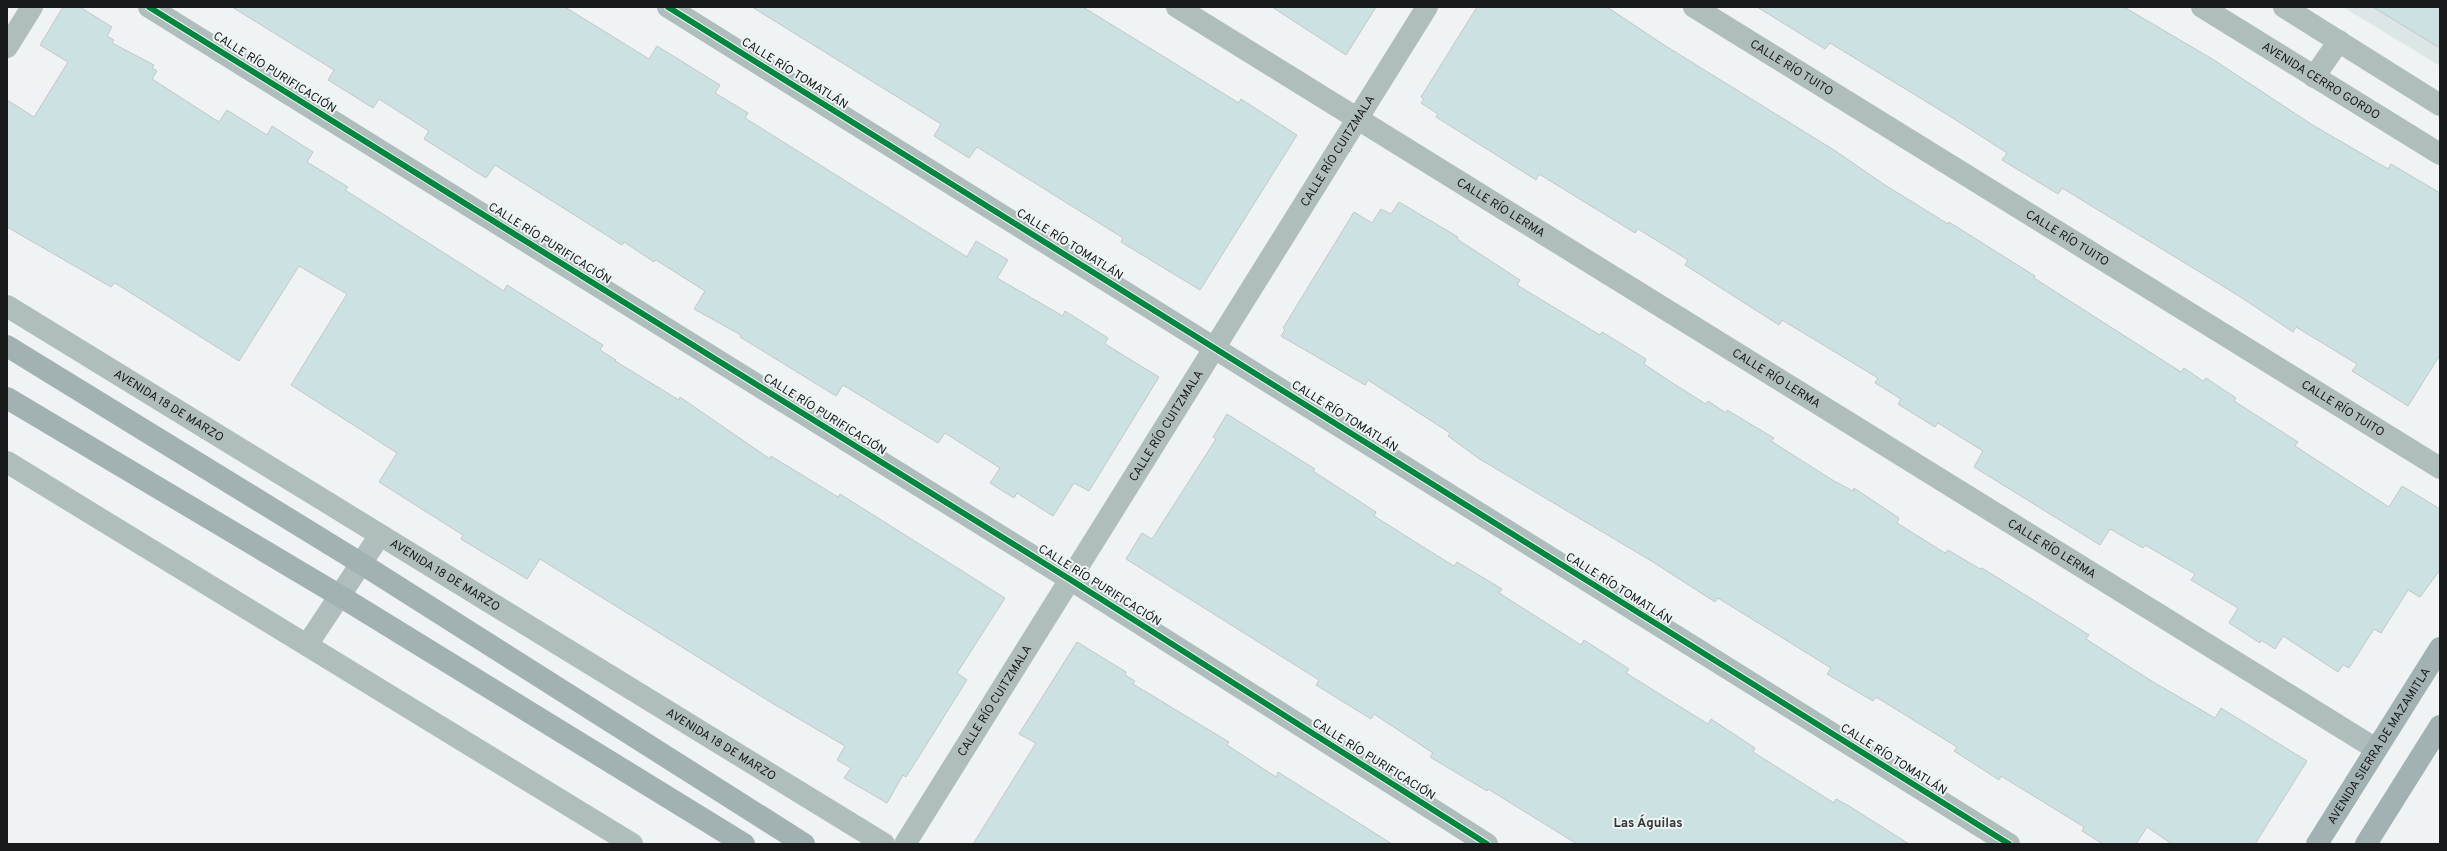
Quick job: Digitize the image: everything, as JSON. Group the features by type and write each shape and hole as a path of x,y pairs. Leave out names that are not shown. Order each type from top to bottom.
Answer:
{"main road":[{"path":"7,346 362,564 804,844"},
{"path":"7,398 340,596 744,844"},
{"name":"AVENIDA SIERRA DE MAZAMITLA","path":"2317,844 2440,648"},
{"path":"2366,844 2437,739"}],"street":[{"path":"7,47 32,7"},
{"name":"CALLE RÍO PURIFICACIÓN","path":"149,7 1071,580 1487,844"},
{"name":"CALLE RÍO TOMATLÁN","path":"668,7 2009,844"},
{"name":"CALLE RÍO LERMA","path":"1177,7 2376,749"},
{"name":"CALLE RÍO CUITZMALA","path":"906,844 1427,7"},
{"name":"CALLE RÍO TUITO","path":"1694,7 2440,468"},
{"name":"AVENIDA CERRO GORDO","path":"2202,7 2440,154"},
{"path":"2284,7 2440,105"},
{"path":"2314,77 2339,41"},
{"name":"AVENIDA 18 DE MARZO","path":"7,306 884,844"},
{"path":"7,462 632,844"},
{"path":"307,645 380,535"}],"shaded area":[{"path":"2343,7 2440,7 2440,66"}],"building":[{"path":"63,7 80,7 112,27 107,36 114,40 112,43 154,65 152,68 157,71 152,79 219,122 227,110 267,135 272,126 313,152 307,162 348,187 345,190 504,291 507,285 603,345 600,350 616,360 615,361 679,400 680,397 770,459 771,456 838,497 840,494 1005,598 957,673 967,680 906,777 903,775 887,803 844,778 851,768 837,760 845,746 772,703 540,559 527,579 461,539 463,535 379,482 397,453 291,385 347,294 299,266 239,361 115,283 111,287 7,227 7,100 34,117 68,62 40,45"},
{"path":"232,7 565,7 649,59 657,46 720,85 715,93 748,113 745,118 967,257 976,241 1008,260 997,278 1063,316 1065,311 1108,338 1105,344 1159,377 1089,491 1074,483 1053,516 1017,493 1014,498 990,483 1000,468 945,433 938,443 843,385 836,396 740,337 741,335 694,309 705,291 656,260 654,262 624,242 622,245 495,165 486,178 424,139 429,131 379,99 373,108 328,80 334,70"},
{"path":"752,7 1083,7 1239,103 1241,99 1297,135 1200,290 1121,242 1123,238 977,147 969,158 934,136 941,124"},
{"path":"1272,7 1376,7 1346,55"},
{"path":"1477,7 1607,7 1664,45 1834,150 1885,185 1948,224 1949,222 2035,276 2034,278 2181,372 2184,368 2203,381 2206,378 2236,398 2234,401 2298,442 2295,446 2389,507 2402,486 2440,509 2440,570 2420,597 2408,590 2381,633 2374,629 2349,668 2343,665 2338,672 2283,636 2275,649 2261,640 2260,643 2229,623 2238,608 2191,580 2195,574 2145,545 2143,548 2110,529 2100,545 1974,467 1983,451 1938,423 1935,427 1898,404 1901,399 1875,383 1878,378 1782,320 1779,325 1685,265 1688,260 1638,229 1635,233 1539,174 1536,180 1436,117 1438,114 1421,103 1424,99 1421,97"},
{"path":"1757,7 2124,7 2214,60 2311,124 2388,169 2391,164 2440,193 2440,355 2408,406 2352,371 2357,364 2296,327 2293,332 2239,296 2062,188 2058,194 2002,160 2007,153 1948,115 1830,43 1825,49"},
{"path":"2373,7 2440,7 2440,48"},
{"path":"1399,202 1458,237 1457,239 1520,280 1517,285 1600,335 1602,332 1646,359 1644,364 1706,404 1708,401 1726,413 1727,410 1774,438 1771,441 1834,481 1853,491 1854,488 1899,518 1897,523 1945,553 1948,550 1980,569 1982,568 2089,635 2086,639 2150,680 2215,718 2221,708 2307,761 2255,844 2172,844 2147,827 2136,844 2103,844 2082,831 2084,827 2001,776 1999,780 1954,751 1957,747 1876,697 1873,701 1827,674 1831,668 1718,598 1715,602 1653,562 1478,458 1448,436 1450,433 1368,380 1365,385 1281,336 1285,330 1283,328 1354,212 1372,223 1381,209 1391,214"},
{"path":"1227,414 1315,469 1313,471 1376,512 1374,516 1454,566 1457,562 1502,589 1499,593 1581,645 1584,640 1629,669 1626,673 1708,724 1711,719 1755,748 1753,752 1834,803 1836,799 1849,806 1909,844 1577,844 1488,789 1487,791 1430,757 1433,753 1374,714 1371,719 1316,685 1319,680 1126,559 1142,533 1152,539 1216,439 1213,437"},
{"path":"1077,642 1126,672 1125,675 1135,681 1133,684 1229,742 1227,745 1276,777 1278,772 1392,844 973,844 1036,743 1019,734"}],"cycle path":[{"path":"149,7 1071,580 1487,844"},
{"path":"668,7 2009,844"}],"district":[{"name":"Las Águilas","path":"1648,822"}]}
